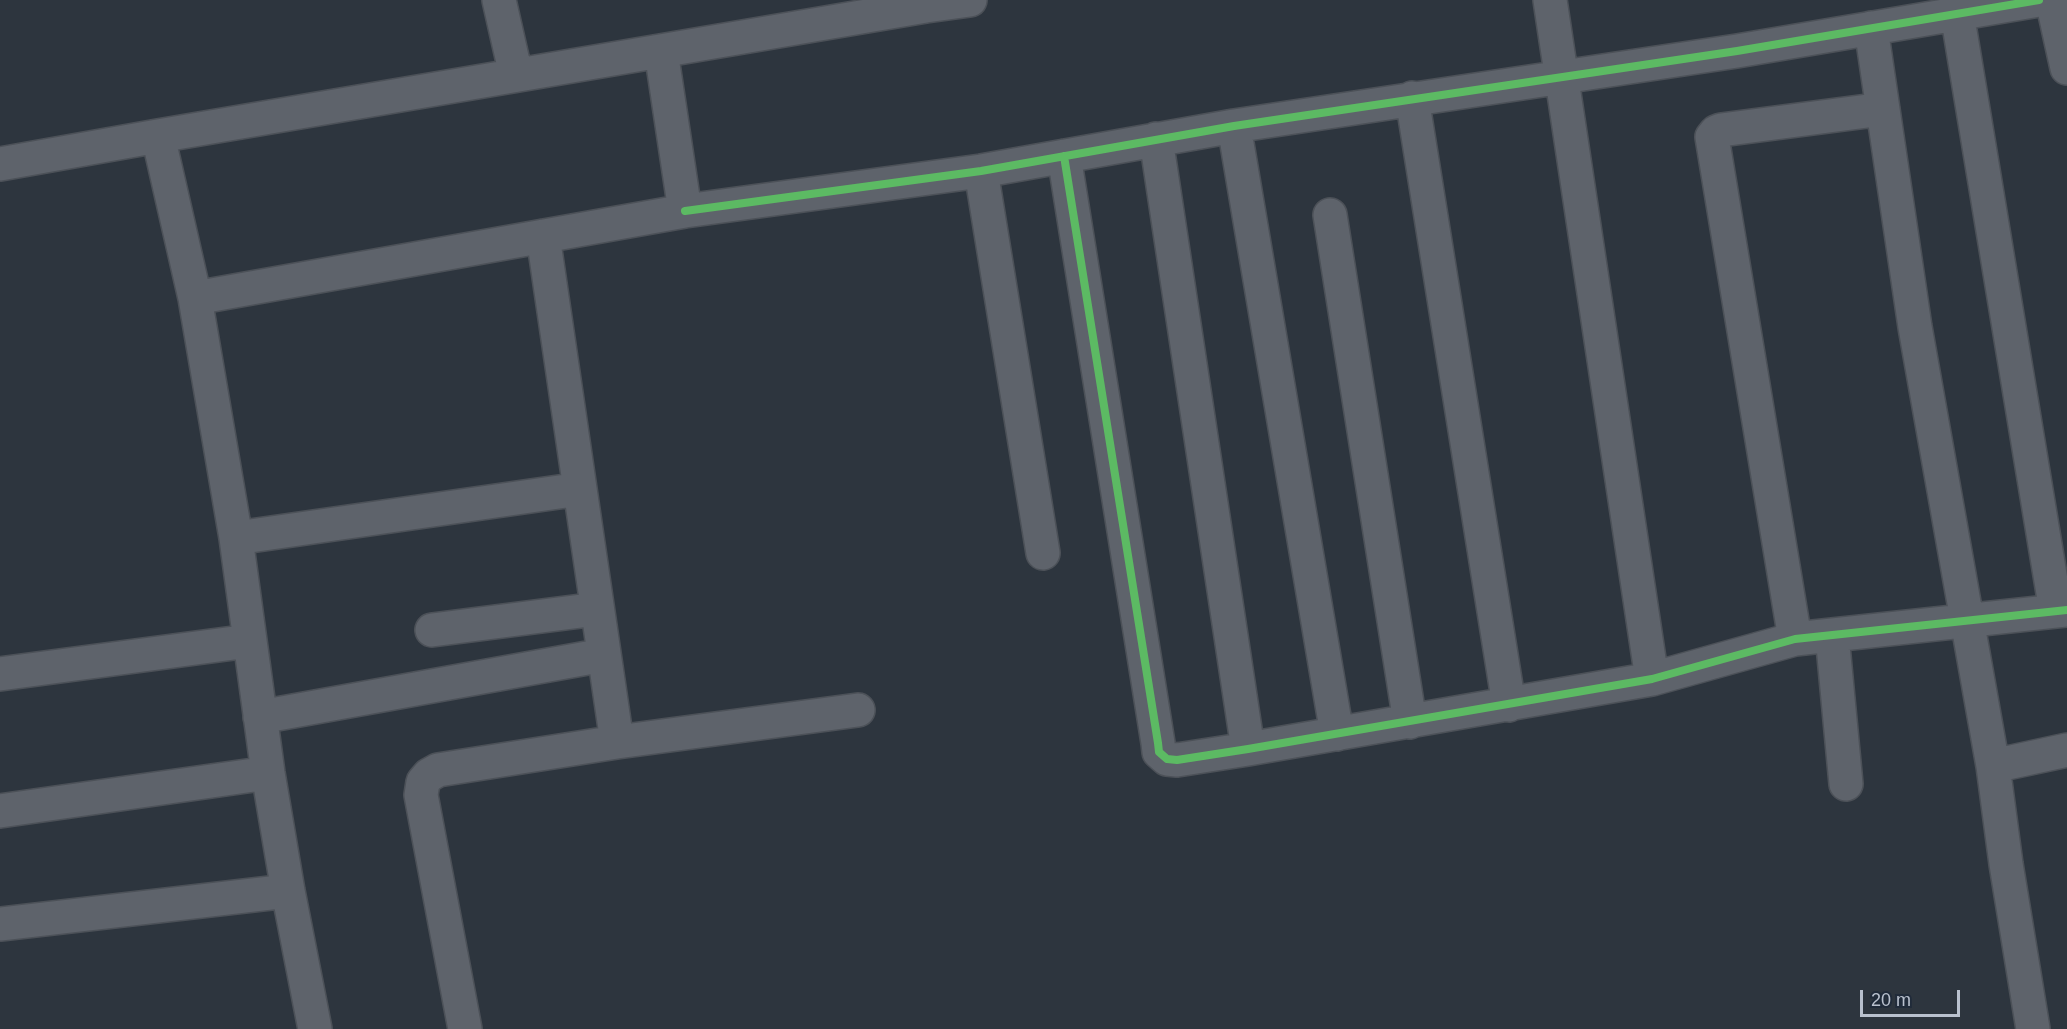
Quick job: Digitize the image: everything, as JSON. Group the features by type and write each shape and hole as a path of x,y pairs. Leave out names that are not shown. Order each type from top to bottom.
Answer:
{"street":[{"path":"499,0 516,75"},
{"path":"0,164 970,0"},
{"path":"1550,0 1652,679"},
{"path":"195,297 685,211 981,171 1234,126 1737,51 2039,0"},
{"path":"2052,0 2067,68"},
{"path":"1064,156 1159,752 1167,759 1177,760 1248,749 1652,679 1795,639 2061,611 1957,13"},
{"path":"1871,28 1915,327 1993,766 2006,864 2033,1029"},
{"path":"661,51 685,211"},
{"path":"1412,98 1509,705"},
{"path":"1795,639 1712,137 1721,130 1883,109"},
{"path":"1234,126 1337,734"},
{"path":"158,136 195,297 236,538 268,773 315,1029"},
{"path":"1156,140 1248,749"},
{"path":"981,171 1043,553"},
{"path":"1330,215 1410,722"},
{"path":"543,236 617,742"},
{"path":"236,538 580,489"},
{"path":"432,630 597,609"},
{"path":"1832,635 1846,784"},
{"path":"0,674 249,641"},
{"path":"260,717 604,655"},
{"path":"465,1029 421,795 423,782 429,775 438,770 617,742 858,710"},
{"path":"1993,766 2067,750"},
{"path":"0,811 268,773"},
{"path":"0,924 288,891"}],"cycle path":[{"path":"685,211 981,171 1234,126 1737,51 2039,0"},
{"path":"1064,156 1159,752 1167,759 1177,760 1248,749 1652,679 1795,639 2067,610"}]}
